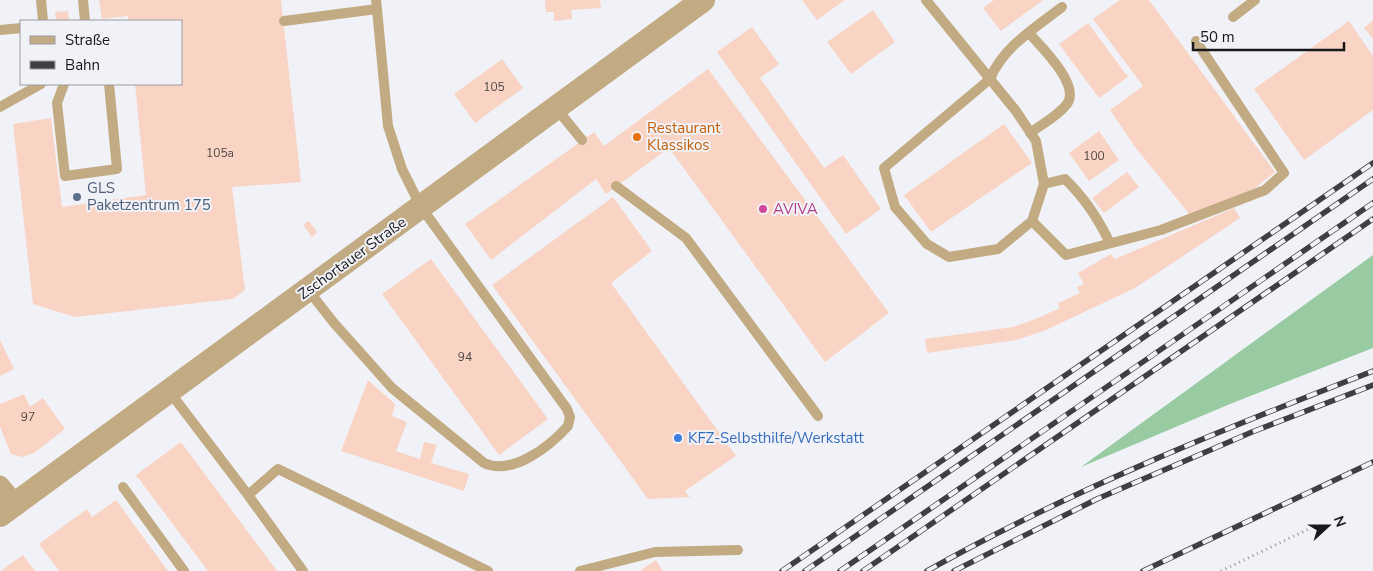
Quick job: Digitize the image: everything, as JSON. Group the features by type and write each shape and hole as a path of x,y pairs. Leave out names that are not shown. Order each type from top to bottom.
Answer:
{"street":[{"name":"Zschortauer Straße","path":"8,509 703,0"},
{"path":"0,484 8,509"}],"lane":[{"path":"41,0 43,20"},
{"path":"83,0 85,20"},
{"path":"926,0 990,79 1036,141 1044,184 1032,221 998,249 949,257 927,244 895,207 884,168 990,79 997,63 1008,49 1062,7"},
{"path":"1233,17 1255,0"},
{"path":"284,21 377,4 391,140 421,207 569,413 570,422 564,430 522,462 497,467 484,463 392,388 334,323 308,290"},
{"path":"0,30 20,28"},
{"path":"1029,33 1067,79 1071,93 1068,103 1060,112 1030,133"},
{"path":"1032,221 1066,255 1161,230 1265,190 1284,173 1196,41"},
{"path":"0,107 39,85"},
{"path":"64,85 57,103 65,176 117,169 109,85"},
{"path":"556,108 582,140"},
{"path":"1044,184 1064,179 1081,194 1097,216 1110,244"},
{"path":"616,186 686,238 818,416"},
{"path":"169,391 248,495 302,571"},
{"path":"248,495 278,469 488,571"},
{"path":"123,487 184,571"},
{"path":"580,571 655,552 738,550"}],"path":[{"path":"1221,571 1315,526"}],"green space":[{"path":"1373,255 1373,348 1230,404 1081,467"}],"building":[{"path":"99,0 281,0 301,182 232,187 245,290 233,299 75,317 33,304 13,124 51,118 62,207 146,195 135,85 182,85 182,20 129,20 128,16 102,19"},
{"path":"545,0 600,0 601,8 571,10 572,19 554,21 554,12 546,12"},
{"path":"802,0 845,0 817,20"},
{"path":"994,0 1043,0 1001,31 983,8"},
{"path":"1120,0 1149,0 1275,172 1255,188 1190,215 1135,147 1110,110 1143,86 1093,19"},
{"path":"873,10 895,42 851,74 827,42"},
{"path":"68,11 69,20 56,20 55,12"},
{"path":"1373,20 1373,39 1364,28"},
{"path":"1349,21 1373,56 1373,110 1304,160 1254,89"},
{"path":"1088,23 1128,77 1099,98 1059,44"},
{"path":"752,27 779,64 760,78 824,168 843,155 881,209 846,234 717,52"},
{"path":"502,59 523,88 475,123 454,94"},
{"name":"AVIVA","path":"708,69 889,313 825,362 669,148 606,194 596,179 491,260 465,224 594,132 604,146"},
{"path":"1004,124 1032,163 931,232 904,195"},
{"path":"1099,131 1119,160 1089,181 1069,153"},
{"path":"1127,172 1139,187 1104,213 1092,198"},
{"path":"613,197 652,251 611,283 736,456 685,491 690,497 648,499 492,285"},
{"path":"1234,208 1240,218 1135,288 1044,331 1016,340 927,353 925,339 1013,327 1060,308 1058,303 1080,293 1077,287 1084,284 1078,273 1111,254 1115,259"},
{"path":"309,221 317,232 312,237 303,225"},
{"path":"431,259 548,419 499,455 382,294"},
{"path":"0,340 14,369 0,376"},
{"path":"368,380 395,404 392,416 407,422 396,451 420,459 424,442 437,445 431,463 469,474 464,491 341,451"},
{"path":"24,394 30,407 43,398 65,429 34,453 22,457 11,454 0,427 0,404"},
{"path":"181,442 277,571 208,571 136,475"},
{"path":"116,500 168,571 59,571 39,544 87,509 92,517"},
{"path":"23,555 35,571 2,570"},
{"path":"656,560 663,571 641,570"}],"railway":[{"path":"782,571 1373,163"},
{"path":"805,571 1373,179"},
{"path":"840,571 1373,203"},
{"path":"863,571 1373,219"},
{"path":"927,571 1035,514 1090,488 1203,439 1373,371"},
{"path":"954,571 1097,499 1252,432 1373,385"},
{"path":"1143,571 1373,462"}],"place":[{"name":"Restaurant Klassikos","path":"637,137"},
{"name":"GLS Paketzentrum 175","path":"77,197"},
{"name":"AVIVA","path":"763,209"},
{"name":"KFZ-Selbsthilfe/Werkstatt","path":"678,438"}]}
